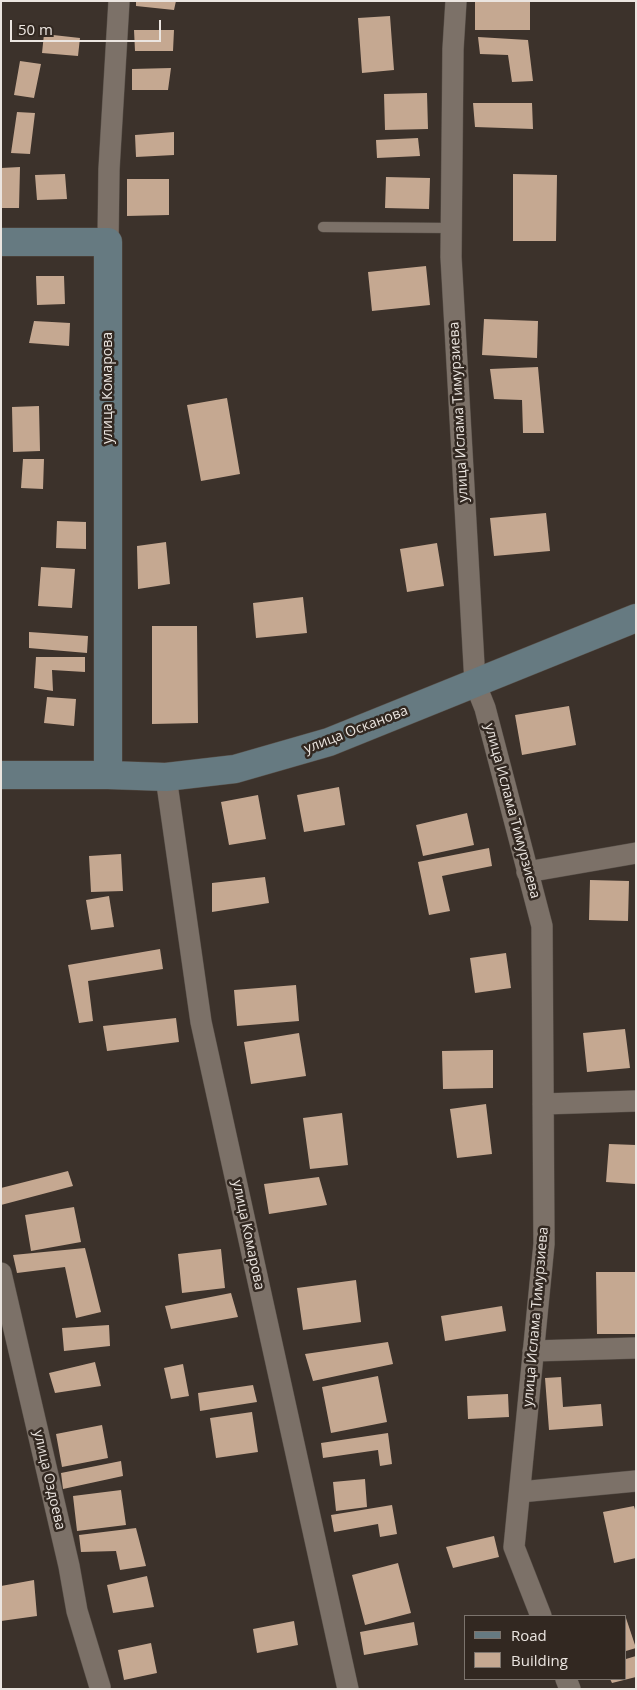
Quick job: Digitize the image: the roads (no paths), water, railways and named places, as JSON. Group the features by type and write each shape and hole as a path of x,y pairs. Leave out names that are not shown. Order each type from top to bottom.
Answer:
{"main road":[{"path":"1,242 108,242"},
{"name":"улица Комарова","path":"108,242 108,775"},
{"name":"улица Осканова","path":"1,775 166,777 235,769 329,742 636,618"}],"street":[{"name":"улица Комарова","path":"108,242 109,169 119,1"},
{"name":"улица Ислама Тимурзиева","path":"456,1 453,49 451,267 475,683 485,708 542,926 544,1244 514,1547 542,1615"},
{"name":"улица Комарова","path":"166,777 202,1022 348,1689"},
{"path":"527,872 636,853"},
{"path":"543,1104 636,1101"},
{"name":"улица Оздоева","path":"1,1273 69,1566 77,1611 100,1686"},
{"path":"533,1351 636,1348"},
{"path":"520,1492 636,1480"}],"lane":[{"path":"323,226 451,228"}]}
